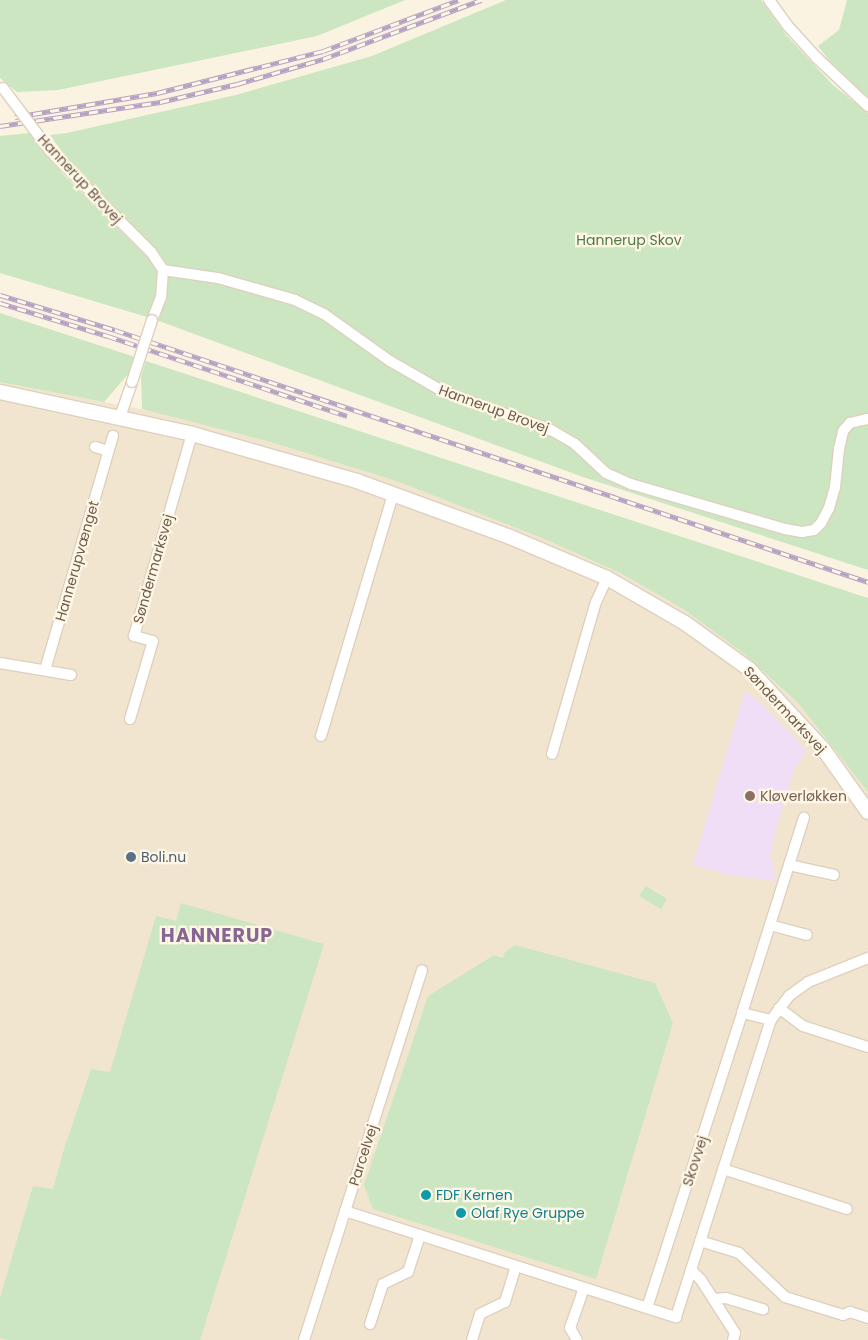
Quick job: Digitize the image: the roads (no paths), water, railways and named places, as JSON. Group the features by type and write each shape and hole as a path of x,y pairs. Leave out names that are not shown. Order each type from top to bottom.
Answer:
{"street":[{"path":"769,0 787,25 817,58 868,106"},
{"name":"Hannerup Brovej","path":"2,86 50,152 151,252 163,270 218,278 295,300 324,314 390,361 444,392 551,430 575,444 606,473 631,484 784,529 802,532 814,530 821,524 829,508 835,487 843,431 850,423 868,420"},
{"path":"120,417 161,297 163,270"},
{"name":"Søndermarksvej","path":"0,392 192,434 292,462 393,494 510,537 607,578 685,623 749,669 824,750 868,812"},
{"name":"Søndermarksvej","path":"130,719 153,641 134,636 192,434"},
{"name":"Hannerupvænget","path":"45,670 112,436"},
{"path":"95,447 108,451"},
{"path":"321,736 393,494"},
{"path":"552,754 596,602 607,578"},
{"path":"0,663 71,675"},
{"name":"Skovvej","path":"647,1308 804,818"},
{"path":"789,865 834,875"},
{"path":"770,925 807,935"},
{"path":"345,1211 676,1317 771,1020 789,996 808,982 868,958"},
{"name":"Parcelvej","path":"304,1340 422,970"},
{"path":"779,1008 803,1026 868,1047"},
{"path":"742,1013 771,1020"},
{"path":"723,1169 848,1209"},
{"path":"370,1324 383,1284 408,1272 420,1235"},
{"path":"700,1241 738,1253 785,1297 843,1315 850,1312 868,1318"},
{"path":"472,1340 480,1314 505,1302 516,1266"},
{"path":"691,1270 701,1280 735,1333 733,1340"},
{"path":"577,1340 570,1328 584,1288"},
{"path":"713,1299 726,1298 763,1309"}],"railway":[{"path":"15,117 157,93 323,51 459,0"},
{"path":"0,126 160,102 237,84 323,59 481,0"},
{"path":"0,295 115,330 868,582"},
{"path":"0,303 108,336 347,416"}],"place":[{"name":"Kløverløkken","path":"750,796"},
{"name":"Boli.nu","path":"131,857"},
{"name":"FDF Kernen","path":"426,1195"},
{"name":"Olaf Rye Gruppe","path":"461,1213"}],"district":[{"name":"HANNERUP","path":"217,936"}],"park label":[{"name":"Hannerup Skov","path":"629,240"}]}
